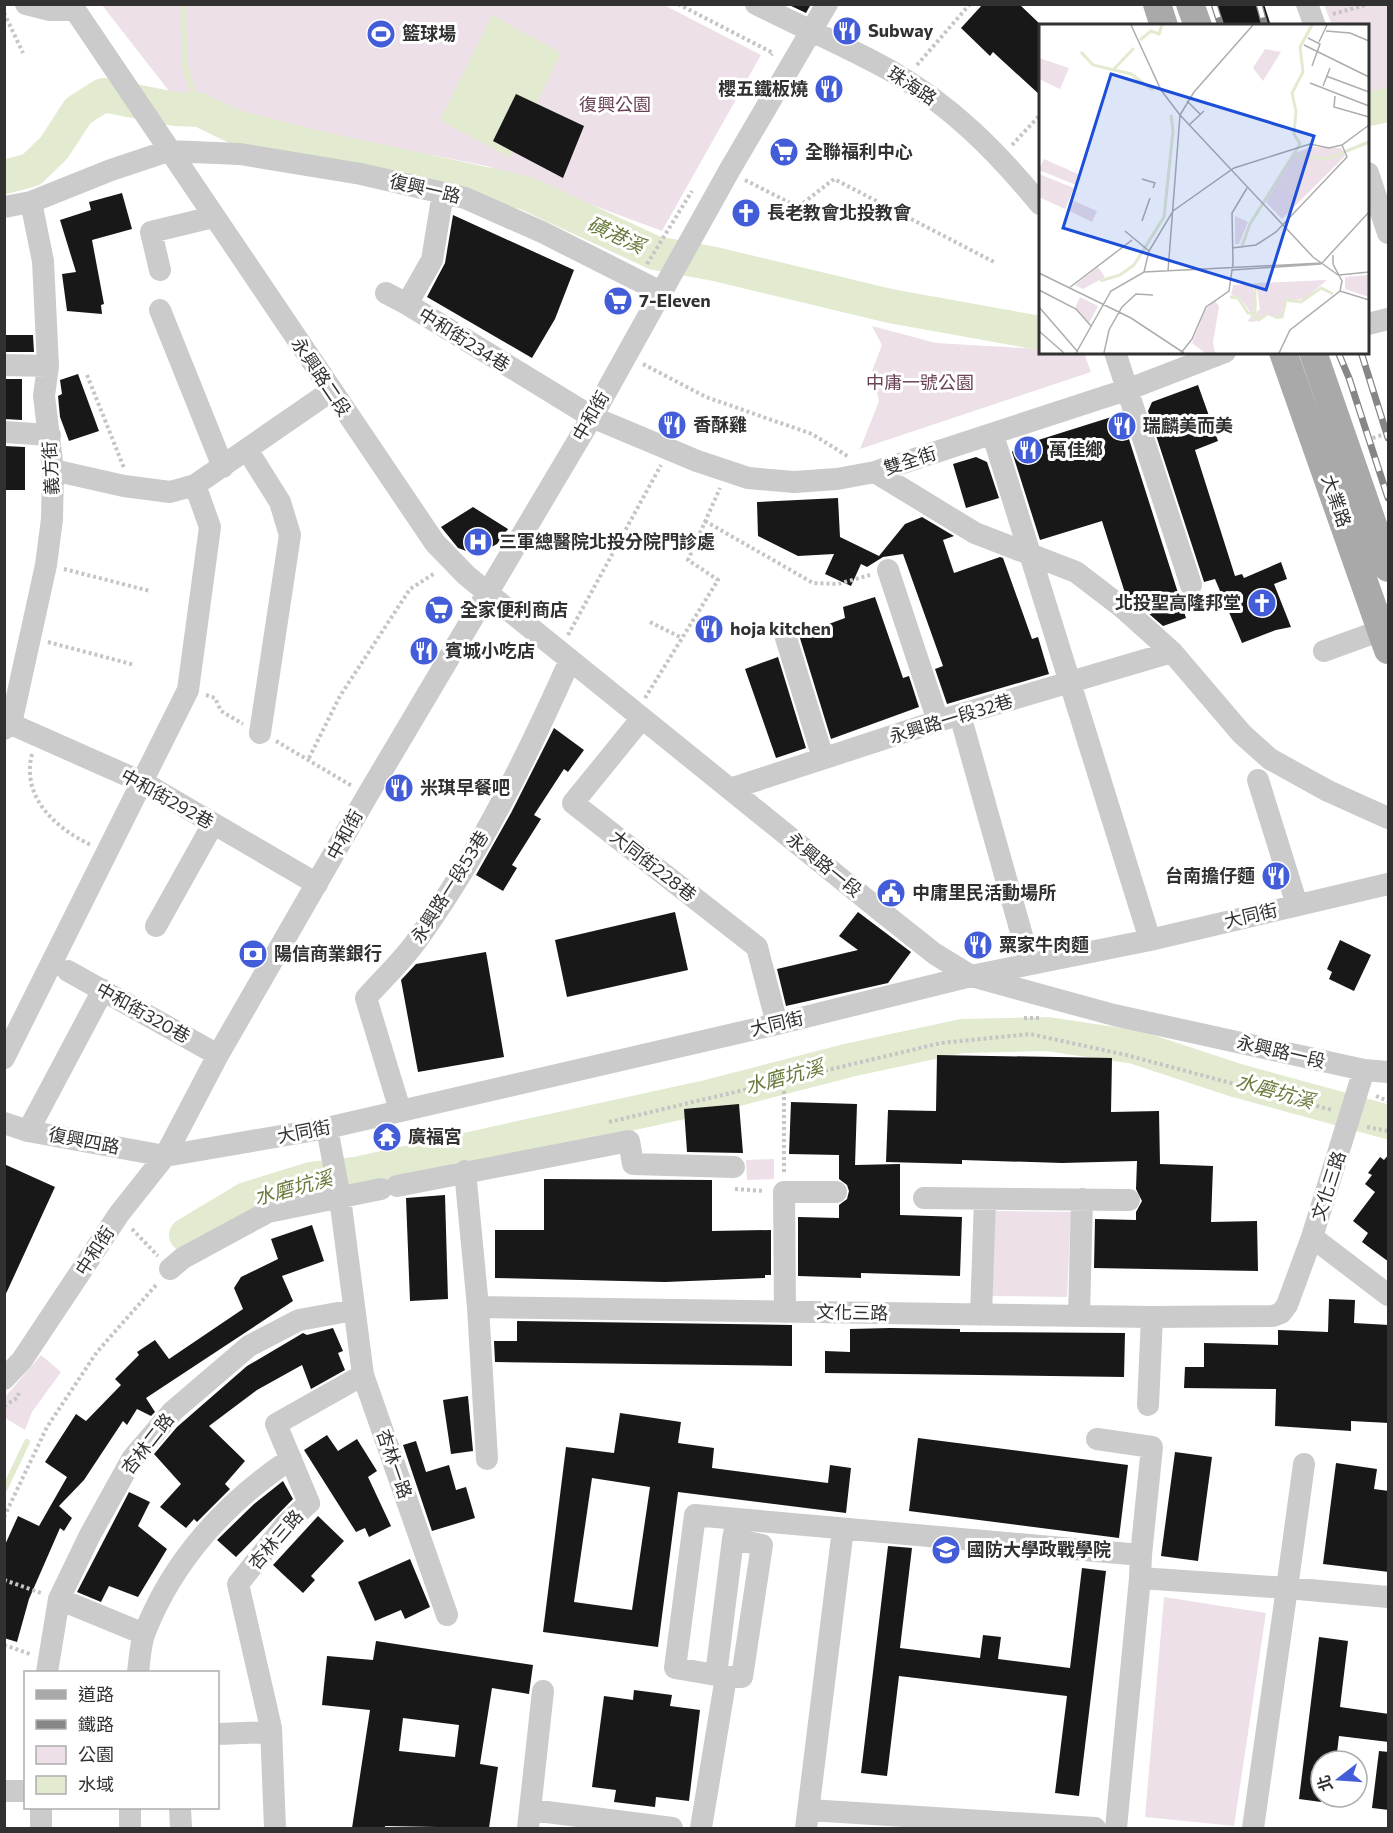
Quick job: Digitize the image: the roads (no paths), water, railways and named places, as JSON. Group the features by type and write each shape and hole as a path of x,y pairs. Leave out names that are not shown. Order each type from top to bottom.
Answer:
{"main road":[{"path":"1190,4 1197,24"},
{"name":"大業路","path":"1284,354 1385,640"},
{"name":"大業路","path":"1314,354 1389,568"}],"street":[{"path":"26,4 50,10 75,7 168,152"},
{"name":"珠海路","path":"756,4 904,79 962,121 1001,157 1039,202"},
{"path":"811,32 827,4"},
{"path":"1307,4 1324,20"},
{"name":"中和街","path":"4,1378 21,1360 119,1214 165,1156 219,1055 317,884 592,417 689,241 811,32"},
{"name":"復興一路","path":"4,207 31,202 111,170 168,152 240,154 361,174 465,198 665,286"},
{"name":"永興路二段","path":"168,152 435,543 487,592"},
{"path":"1370,187 1389,233"},
{"path":"4,192 31,202"},
{"name":"中和街234巷","path":"443,193 432,260 407,304 592,417"},
{"name":"義方街","path":"8,726 46,565 52,519 53,470 44,396 48,366 43,261 31,202"},
{"path":"159,270 151,232 213,217"},
{"path":"386,292 407,304"},
{"path":"160,310 223,467"},
{"path":"1369,324 1389,320"},
{"path":"1116,354 1191,585"},
{"name":"雙全街","path":"592,417 748,478 794,482 837,479 875,472 993,435 1129,389 1220,354"},
{"path":"4,365 48,366"},
{"path":"53,470 124,486 170,492 195,485 248,451 331,392"},
{"path":"4,432 50,435"},
{"path":"993,435 1150,940"},
{"path":"248,451 280,502 290,535 260,733"},
{"path":"875,472 975,533 1076,572 1123,608 1172,652 1242,734 1270,759 1328,791 1389,818"},
{"path":"4,1058 144,783 188,690 210,527 195,485"},
{"path":"888,570 938,722"},
{"name":"永興路一段","path":"487,592 935,954 971,976 1114,1015 1362,1075 1389,1072"},
{"path":"786,638 823,758"},
{"path":"1324,651 1385,640"},
{"name":"永興路一段32巷","path":"730,789 960,715 1072,684 1172,652"},
{"name":"永興路一段53巷","path":"400,1110 366,998 413,946 464,870 535,739 565,656"},
{"path":"960,715 1030,964"},
{"name":"大同街228巷","path":"639,716 573,803 757,947 777,1024"},
{"name":"中和街292巷","path":"8,726 42,738 144,783 317,884"},
{"path":"1258,780 1297,905"},
{"path":"156,926 213,825"},
{"name":"大同街","path":"165,1156 327,1128 777,1024 971,976 1150,940 1389,884"},
{"name":"中和街320巷","path":"68,971 219,1055"},
{"path":"28,1131 103,990"},
{"name":"文化三路","path":"478,1307 1152,1317 1263,1316 1281,1313 1287,1305 1312,1238 1343,1121 1362,1075"},
{"name":"復興四路","path":"4,1123 28,1131 165,1156"},
{"name":"杏林一路","path":"327,1128 340,1198 363,1375 447,1615"},
{"path":"170,1269 183,1258 268,1212 465,1171 629,1141 633,1164 734,1167"},
{"path":"465,1171 478,1307 487,1459"},
{"path":"785,1311 784,1192 836,1192"},
{"path":"924,1198 1130,1200"},
{"path":"981,1315 985,1199"},
{"path":"1079,1316 1082,1199"},
{"name":"文化三路","path":"1312,1238 1389,1295"},
{"name":"杏林二路","path":"47,1666 59,1599 90,1535 132,1459 173,1411 249,1346 299,1320 354,1310"},
{"path":"1148,1405 1152,1317"},
{"name":"杏林三路","path":"276,1828 271,1732 238,1584 286,1524 309,1503 276,1424 363,1375"},
{"path":"1097,1438 1152,1447 1116,1828"},
{"path":"138,1671 144,1634 159,1601 207,1529 259,1480 291,1460"},
{"path":"1252,1828 1304,1464"},
{"path":"695,1515 735,1529 762,1545 742,1677 721,1676 675,1668 695,1515"},
{"path":"735,1529 843,1528 1141,1555"},
{"path":"843,1528 807,1819 1095,1828"},
{"path":"1140,1578 1287,1588 1389,1598"},
{"path":"59,1599 144,1634"},
{"path":"701,1828 721,1676"},
{"path":"543,1691 529,1819 672,1828"},
{"path":"219,1734 271,1732"},
{"path":"4,1791 24,1791"},
{"path":"41,1809 41,1828"},
{"path":"130,1809 130,1828"},
{"path":"180,1809 181,1828"}],"water":[{"path":"492,15 561,53 510,158 440,120"}],"waterway":[{"path":"183,4 185,68 200,110"},
{"name":"磺港溪","path":"4,177 31,170 54,148 78,111 103,95 175,109 200,110 233,126 310,146 526,193 655,253 715,264 890,306 1039,333"},
{"name":"磺港溪","path":"1369,109 1388,105"},
{"name":"水磨坑溪","path":"186,1235 246,1199 311,1179 355,1174 711,1096 850,1060 962,1036 1047,1034 1135,1047 1235,1080 1388,1122"},
{"name":"水磨坑溪","path":"4,1490 27,1442"}],"railway":[{"path":"1214,4 1220,24"},
{"path":"1259,4 1264,24"},
{"path":"1339,354 1349,378 1388,498"},
{"path":"1362,354 1388,438"}],"place":[{"name":"Subway","path":"847,31"},
{"name":"籃球場","path":"381,34"},
{"name":"櫻五鐵板燒","path":"829,89"},
{"name":"全聯福利中心","path":"784,152"},
{"name":"長老教會北投教會","path":"746,213"},
{"name":"7-Eleven","path":"618,301"},
{"name":"香酥雞","path":"672,425"},
{"name":"瑞麟美而美","path":"1122,426"},
{"name":"萬佳鄉","path":"1028,450"},
{"name":"三軍總醫院北投分院門診處","path":"478,542"},
{"name":"北投聖高隆邦堂","path":"1262,603"},
{"name":"全家便利商店","path":"439,610"},
{"name":"hoja kitchen","path":"709,629"},
{"name":"賓城小吃店","path":"424,651"},
{"name":"米琪早餐吧","path":"399,788"},
{"name":"台南擔仔麵","path":"1276,876"},
{"name":"中庸里民活動場所","path":"891,893"},
{"name":"粟家牛肉麵","path":"978,945"},
{"name":"陽信商業銀行","path":"253,954"},
{"name":"廣福宮","path":"387,1137"},
{"name":"國防大學政戰學院","path":"946,1550"}],"park label":[{"name":"復興公園","path":"615,105"},
{"name":"中庸一號公園","path":"920,383"}]}
